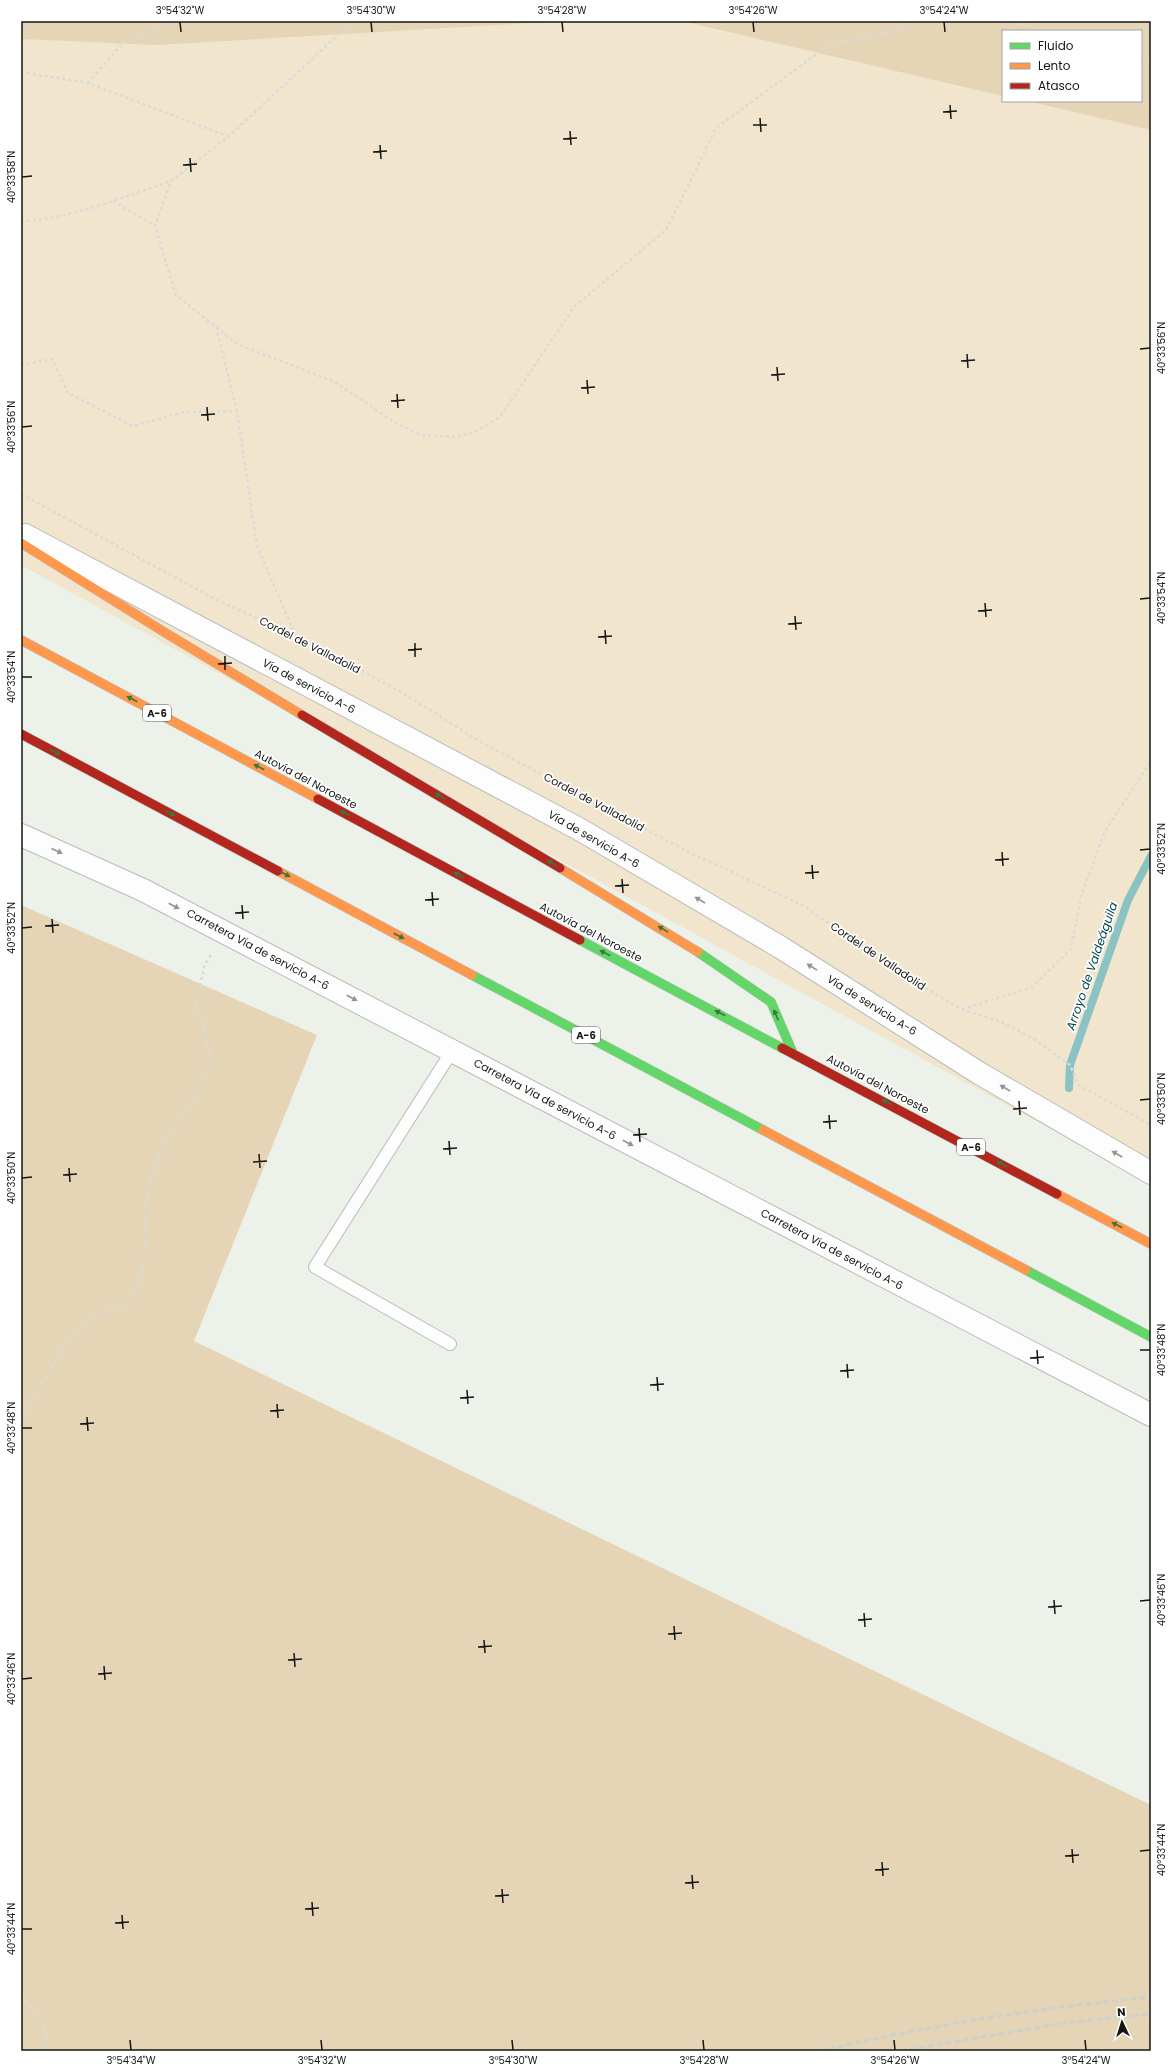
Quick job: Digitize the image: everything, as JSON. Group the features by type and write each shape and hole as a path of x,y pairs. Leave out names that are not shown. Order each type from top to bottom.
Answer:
{"highway":[{"path":"21,544 164,632 679,939 771,1002 792,1051"},
{"name":"Autovía del Noroeste","path":"21,640 501,898 792,1051 1151,1244"},
{"name":"A-6","path":"21,734 1151,1337"}],"street":[{"name":"Vía de servicio A-6","path":"21,533 579,830 780,948 979,1073 1151,1173"},
{"name":"Carretera Vía de servicio A-6","path":"21,835 143,890 1151,1415"}],"lane":[{"path":"450,1344 315,1267 452,1051"}],"path":[{"path":"88,83 122,44 171,21"},
{"path":"21,221 39,221 171,181 228,137 353,21"},
{"path":"171,181 155,226 176,295 237,344 335,382 394,422 421,435 453,437 473,433 500,417 574,307 666,230 716,128 829,45 904,29 910,21"},
{"path":"1010,21 1042,30"},
{"path":"21,72 88,83 228,137"},
{"path":"112,200 155,226"},
{"path":"216,327 237,411 257,546 295,635"},
{"path":"21,365 52,359 68,393 133,426 184,412 237,411"},
{"name":"Cordel de Valladolid","path":"21,494 217,600 295,635 403,693 484,744 687,851 804,906 896,971 961,1009 1001,1022 1033,1038 1070,1065 1079,1085 1151,1125"},
{"path":"961,1009 1031,988 1071,949 1081,896 1105,832 1151,761"},
{"path":"21,1420 63,1347 96,1315 126,1305 137,1288 144,1256 146,1234 145,1206 152,1177 165,1139 187,1111 211,1062 204,1025 196,1007 204,967 224,932"},
{"path":"21,1998 25,2000 44,2024 48,2051"}],"shaded area":[{"path":"21,21 1151,21 1151,1184 21,565"},
{"path":"21,21 565,21 157,45 21,39"},
{"path":"682,21 1151,21 1151,130 1031,102 1142,102 1142,30 1002,30 1002,96"},
{"path":"21,905 317,1035 194,1341 1151,1805 1151,2051 21,2051"}],"waterway":[{"name":"Arroyo de Valdeáguila","path":"1069,1088 1070,1065 1128,900 1151,856"}],"railway":[{"path":"820,2051 902,2033 985,2018 1068,2006 1151,1997"},
{"path":"901,2051 1064,2023 1151,2014"}],"traffic: fast":[{"path":"580,940 782,1048"},
{"path":"698,952 771,1002 792,1051"},
{"path":"472,975 763,1130"},
{"path":"1026,1270 1151,1337"}],"traffic: slow":[{"path":"21,543 164,632 302,715"},
{"path":"21,640 318,799"},
{"path":"560,868 698,952"},
{"path":"278,871 472,975"},
{"path":"763,1130 1026,1270"},
{"path":"1057,1194 1151,1244"}],"traffic: jam":[{"path":"302,715 560,868"},
{"path":"21,734 278,871"},
{"path":"318,799 580,940"},
{"path":"782,1048 1057,1194"}]}
